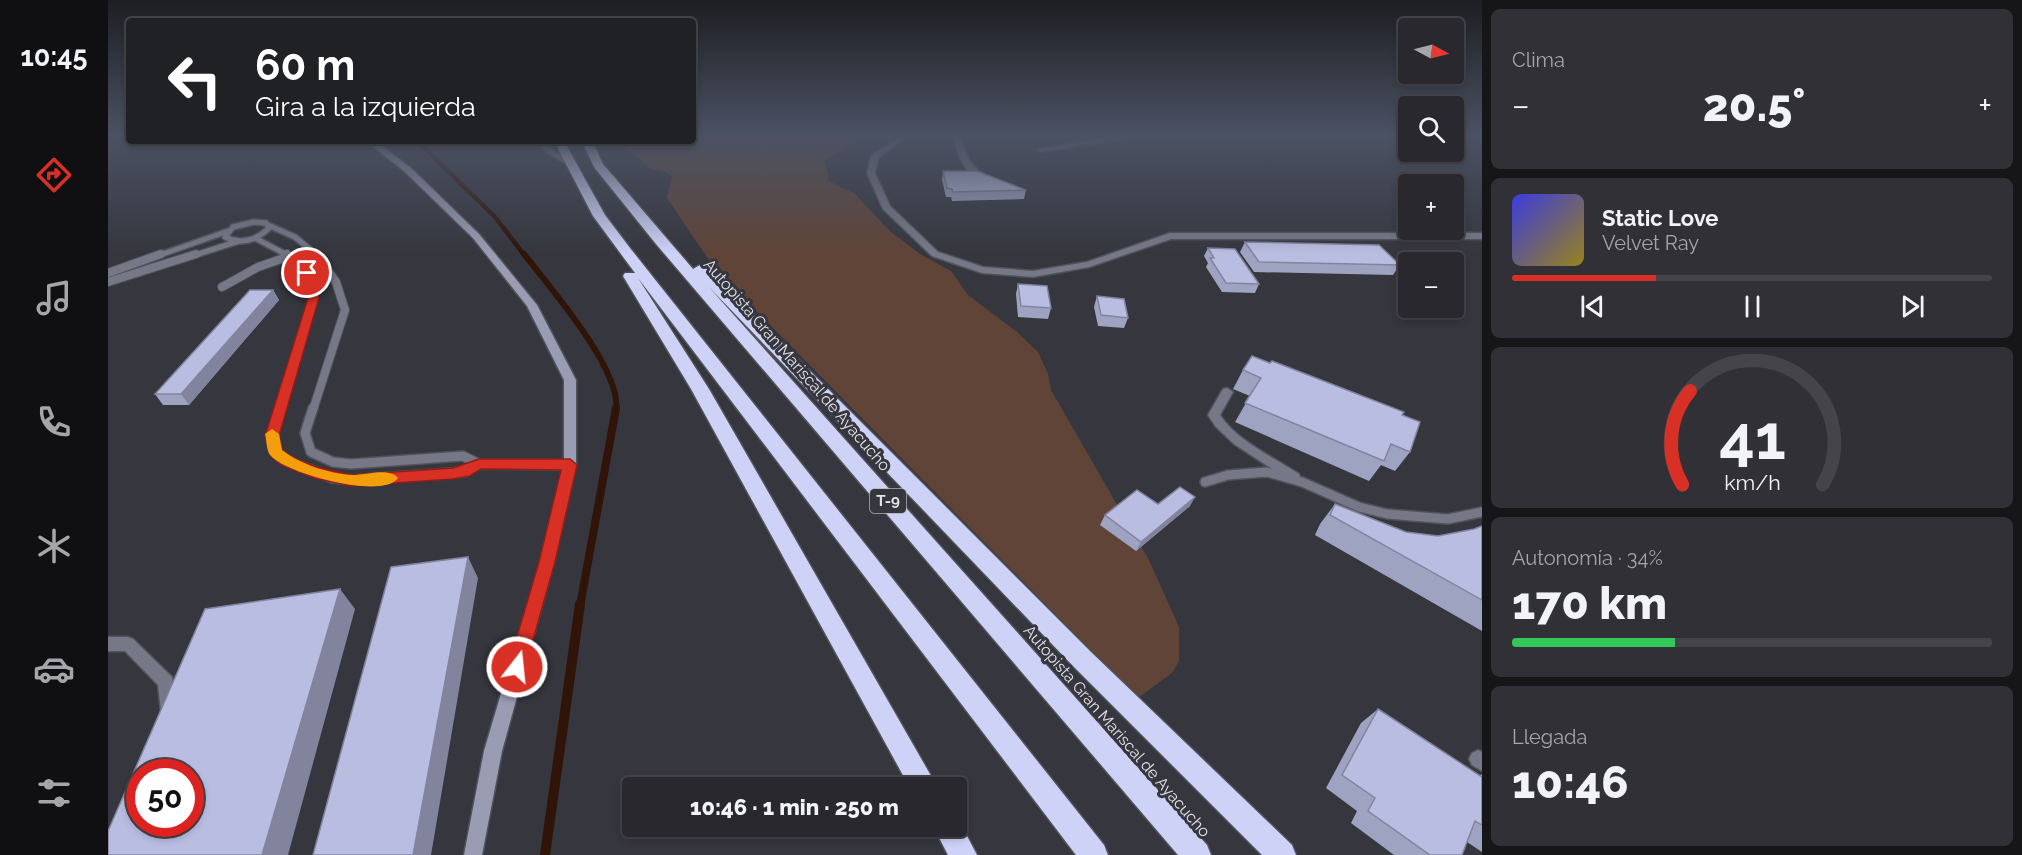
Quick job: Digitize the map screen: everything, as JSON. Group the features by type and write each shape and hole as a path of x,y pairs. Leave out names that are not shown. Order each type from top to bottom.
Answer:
{"highway":[{"path":"576,174 599,216 1094,855"},
{"name":"Autopista Gran Mariscal de Ayacucho","path":"605,174 1197,855"},
{"path":"635,209 730,298 1082,658 1282,855"},
{"path":"599,216 599,232 649,304 700,389 919,777"},
{"path":"953,837 963,855"}],"main road":[{"path":"412,174 476,236 532,305 570,380 570,465 547,562 493,751 472,855"}],"street":[{"path":"871,174 886,207 936,254 982,270 1033,274 1078,266 1170,236 1482,236"},
{"path":"978,174 991,182"},
{"path":"1227,392 1214,415 1218,423 1237,439 1294,477"},
{"path":"108,644 128,644 166,682 171,729"}],"lane":[{"path":"108,273 254,222 289,233 313,251 330,272 344,302 345,310 305,433 311,452 333,462 351,464 463,456 479,464 570,465"},
{"path":"108,282 255,238 266,231 268,225"},
{"path":"228,231 225,237 239,241"},
{"path":"255,238 283,250 290,256 312,282 314,298 272,436 276,452 287,461 314,472 351,480 465,472 479,464"},
{"path":"222,286 258,267 290,256"},
{"path":"1205,482 1219,476 1251,472 1294,477 1360,507 1400,516 1441,519 1482,512"}],"shaded area":[{"path":"668,174 828,174 829,181 855,194 891,232 920,254 951,271 968,295 1017,332 1038,352 1048,374 1051,390 1149,560 1179,627 1179,661 1172,673 1138,698 715,269 667,198 672,176"}],"building":[{"path":"944,174 984,174 1026,190 953,192 952,189 947,188"},
{"path":"1245,242 1379,245 1398,265 1259,262"},
{"path":"1208,248 1235,249 1259,284 1226,283 1210,258 1214,258"},
{"path":"1018,284 1047,286 1051,308 1021,306"},
{"path":"250,290 273,290 181,394 155,394"},
{"path":"1097,296 1124,299 1128,318 1101,315"},
{"path":"1252,356 1270,363 1272,361 1404,412 1402,415 1420,422 1410,452 1391,444 1384,461 1245,403 1261,378 1243,370"},
{"path":"1180,487 1195,497 1141,542 1105,515 1137,490 1158,504"},
{"path":"1335,504 1406,532 1438,536 1482,526 1482,600 1330,515"},
{"path":"468,557 413,855 313,855 391,567"},
{"path":"340,589 262,855 108,855 108,831 126,790 126,837 204,837 204,759 139,759 205,609"},
{"path":"1378,709 1482,777 1482,825 1475,821 1462,855 1430,855 1368,811 1375,798 1342,775"}],"waterway":[{"path":"451,174 495,217 525,256"},
{"path":"524,254 566,307 596,352 608,373 615,393 616,408"},
{"path":"580,606 616,408"},
{"path":"545,855 580,604"}],"slow traffic":[{"path":"272,434 276,452 287,461 314,472 332,478 351,480 390,478"}],"route":[{"path":"307,273 312,282 314,298 272,436 276,452 287,461 332,478 351,480 465,472 479,464 570,465 547,562 517,667"}]}
